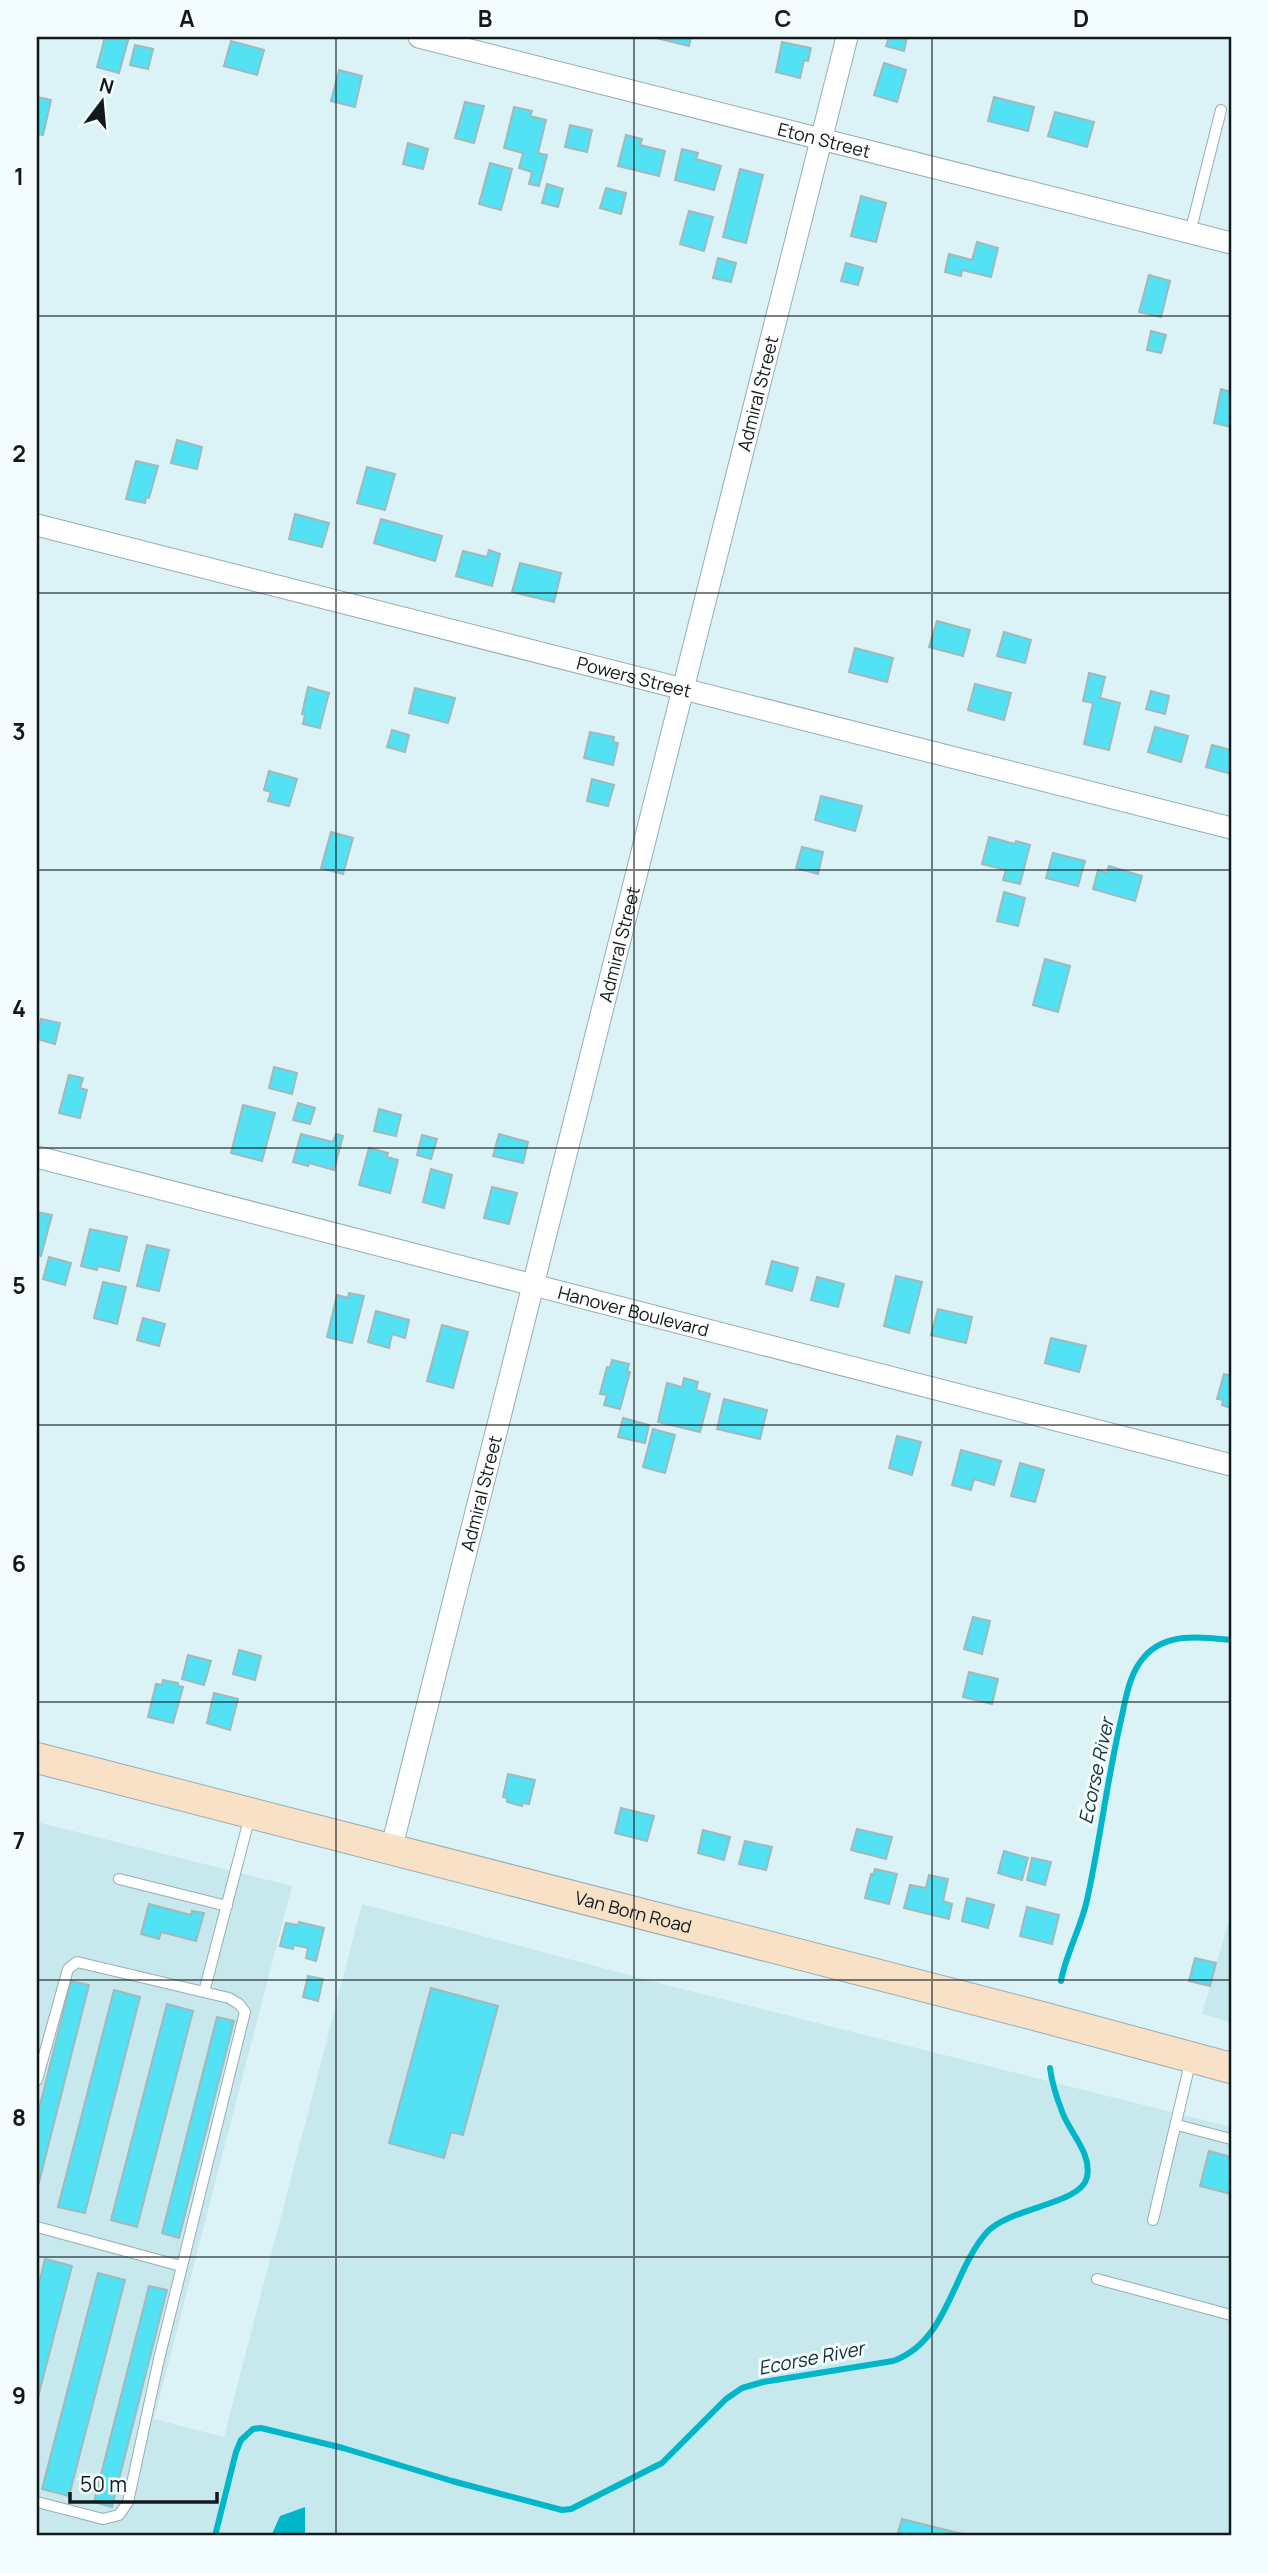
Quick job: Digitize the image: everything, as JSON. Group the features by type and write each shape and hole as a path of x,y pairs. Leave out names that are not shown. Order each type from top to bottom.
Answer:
{"main road":[{"name":"Van Born Road","path":"37,1758 1029,2013 1231,2068"}],"street":[{"name":"Eton Street","path":"419,37 1231,243"},
{"name":"Admiral Street","path":"391,1850 847,37"},
{"name":"Powers Street","path":"37,525 1231,828"},
{"name":"Hanover Boulevard","path":"37,1157 1231,1465"}],"lane":[{"path":"1190,233 1221,110"},
{"path":"204,1992 251,1813"},
{"path":"119,1879 227,1906"},
{"path":"37,2080 68,1969 77,1962 229,1998 245,2012 181,2266 128,2502 119,2515 103,2519 37,2502"},
{"path":"1153,2220 1192,2058"},
{"path":"1177,2125 1231,2139"},
{"path":"37,2227 181,2266"},
{"path":"1097,2279 1231,2315"}],"shaded area":[{"path":"37,1822 292,1886 154,2419 224,2437 362,1904 674,1987 1231,2127 1231,2536 37,2536"},
{"path":"1231,1913 1231,2022 1202,2014"}],"water":[{"path":"305,2507 305,2536 271,2536 280,2516"}],"building":[{"path":"105,37 129,37 119,73 97,67"},
{"path":"652,37 691,37 689,46"},
{"path":"889,37 907,37 904,51 886,46"},
{"path":"231,41 264,50 257,75 224,66"},
{"path":"782,42 811,48 808,61 804,60 800,78 776,72"},
{"path":"135,45 153,49 148,69 130,65"},
{"path":"884,63 906,70 897,102 874,95"},
{"path":"339,70 362,76 355,107 331,101"},
{"path":"37,97 51,100 43,135 37,134"},
{"path":"994,97 1034,107 1028,131 988,121"},
{"path":"465,102 484,106 474,143 455,138"},
{"path":"514,107 532,111 530,116 546,120 538,153 547,155 539,186 529,184 532,172 519,168 523,153 504,148"},
{"path":"1055,112 1094,122 1087,147 1048,136"},
{"path":"570,125 592,130 587,152 565,147"},
{"path":"626,135 642,139 640,145 665,151 659,176 618,166"},
{"path":"408,143 428,149 423,169 403,164"},
{"path":"682,149 698,153 696,159 721,166 714,190 675,180"},
{"path":"490,163 512,169 501,210 479,204"},
{"path":"740,169 763,175 746,243 723,237"},
{"path":"547,184 563,189 558,207 542,203"},
{"path":"606,188 626,193 621,214 600,208"},
{"path":"861,196 886,203 876,242 851,236"},
{"path":"689,211 713,217 704,251 680,244"},
{"path":"977,242 998,248 991,277 962,270 961,276 945,272 949,254 972,260"},
{"path":"718,258 736,263 731,282 713,278"},
{"path":"846,263 863,268 858,285 841,281"},
{"path":"1149,275 1170,281 1161,317 1139,312"},
{"path":"1151,331 1166,335 1161,353 1147,350"},
{"path":"1221,389 1231,392 1231,427 1214,423"},
{"path":"177,440 202,447 197,469 171,463"},
{"path":"136,461 158,466 149,498 146,497 145,503 126,499"},
{"path":"367,467 395,474 385,510 357,503"},
{"path":"295,514 329,523 322,547 289,539"},
{"path":"381,519 442,536 435,561 374,543"},
{"path":"489,550 500,554 492,586 456,576 463,551 487,557"},
{"path":"520,563 561,573 554,602 512,592"},
{"path":"937,621 970,630 963,656 929,647"},
{"path":"1004,632 1031,640 1025,663 997,656"},
{"path":"855,648 893,658 887,682 849,672"},
{"path":"1089,673 1105,677 1100,698 1120,703 1109,750 1084,744 1093,703 1083,701"},
{"path":"975,684 1011,693 1004,720 968,710"},
{"path":"308,687 329,693 320,728 303,724 305,715 302,714"},
{"path":"415,688 455,698 448,723 409,713"},
{"path":"1151,691 1169,696 1165,714 1146,709"},
{"path":"1155,727 1188,736 1181,762 1148,752"},
{"path":"392,730 409,735 405,752 387,747"},
{"path":"590,732 614,737 613,742 618,743 613,765 584,758"},
{"path":"1212,745 1231,750 1231,774 1206,767"},
{"path":"269,771 297,779 289,806 268,801 271,792 264,790"},
{"path":"592,779 614,785 608,806 587,801"},
{"path":"821,796 862,806 855,831 815,820"},
{"path":"331,832 353,838 343,874 321,868"},
{"path":"989,837 1030,845 1020,884 1003,880 1006,870 982,864"},
{"path":"802,847 823,852 818,874 796,868"},
{"path":"1053,853 1085,861 1078,886 1046,878"},
{"path":"1109,866 1142,876 1135,901 1093,889 1098,870 1107,873"},
{"path":"1004,892 1025,898 1018,926 997,921"},
{"path":"1045,959 1070,966 1058,1012 1033,1005"},
{"path":"41,1019 60,1023 55,1044 37,1039"},
{"path":"274,1067 297,1073 292,1094 269,1088"},
{"path":"69,1075 83,1078 80,1088 87,1090 80,1118 59,1113"},
{"path":"298,1103 315,1108 310,1124 293,1120"},
{"path":"243,1105 275,1113 262,1161 231,1153"},
{"path":"379,1109 401,1115 396,1136 374,1131"},
{"path":"301,1134 333,1142 336,1134 343,1136 334,1170 293,1162"},
{"path":"499,1134 528,1142 523,1163 493,1156"},
{"path":"422,1135 437,1139 431,1159 417,1155"},
{"path":"369,1148 388,1153 387,1157 398,1160 390,1193 359,1185"},
{"path":"431,1169 452,1175 444,1208 423,1202"},
{"path":"492,1187 517,1193 509,1224 484,1218"},
{"path":"37,1212 52,1215 41,1256 37,1255"},
{"path":"90,1229 127,1237 119,1271 98,1266 97,1270 81,1266"},
{"path":"147,1245 169,1250 159,1291 137,1286"},
{"path":"49,1257 71,1263 65,1285 43,1279"},
{"path":"772,1261 798,1268 792,1291 766,1284"},
{"path":"896,1276 922,1282 909,1333 884,1326"},
{"path":"817,1277 844,1284 838,1307 811,1300"},
{"path":"103,1282 126,1287 117,1324 94,1318"},
{"path":"349,1293 364,1296 352,1343 327,1337 337,1295 348,1298"},
{"path":"938,1309 972,1317 966,1343 931,1335"},
{"path":"376,1311 409,1320 405,1338 392,1334 389,1348 368,1342"},
{"path":"143,1318 165,1324 159,1346 137,1340"},
{"path":"442,1325 468,1332 453,1388 427,1381"},
{"path":"1051,1338 1086,1346 1079,1372 1045,1363"},
{"path":"612,1360 629,1364 627,1372 630,1372 620,1409 604,1405 607,1395 600,1394 607,1367 610,1368"},
{"path":"1224,1374 1231,1376 1231,1408 1222,1405 1223,1400 1217,1399"},
{"path":"684,1378 698,1382 696,1390 710,1394 700,1432 658,1422 667,1383 682,1387"},
{"path":"724,1399 767,1410 760,1439 717,1429"},
{"path":"623,1418 649,1425 645,1443 618,1437"},
{"path":"653,1429 675,1435 665,1473 643,1467"},
{"path":"897,1436 921,1442 912,1475 889,1468"},
{"path":"961,1450 1001,1461 994,1485 974,1479 971,1490 952,1485"},
{"path":"1020,1463 1044,1470 1035,1502 1011,1496"},
{"path":"973,1617 990,1621 982,1654 964,1649"},
{"path":"239,1650 261,1656 255,1680 233,1674"},
{"path":"188,1655 211,1661 204,1685 182,1679"},
{"path":"969,1672 998,1679 992,1704 963,1697"},
{"path":"163,1680 178,1683 178,1686 183,1687 173,1723 148,1717 156,1684 162,1685"},
{"path":"214,1693 238,1699 230,1730 207,1723"},
{"path":"508,1774 535,1780 529,1804 523,1803 522,1806 507,1802 507,1798 503,1797"},
{"path":"621,1808 654,1816 647,1841 615,1833"},
{"path":"857,1829 892,1837 886,1859 851,1850"},
{"path":"703,1830 730,1837 724,1860 698,1853"},
{"path":"745,1841 772,1847 766,1870 739,1864"},
{"path":"1004,1851 1028,1858 1022,1880 998,1873"},
{"path":"1032,1858 1051,1862 1045,1885 1027,1880"},
{"path":"875,1869 897,1874 889,1904 865,1898 871,1874 873,1875"},
{"path":"929,1875 948,1879 943,1901 952,1904 949,1919 904,1908 910,1885 926,1888"},
{"path":"967,1898 994,1905 988,1928 962,1921"},
{"path":"149,1904 191,1915 192,1911 204,1913 196,1941 161,1932 159,1939 141,1934"},
{"path":"1027,1907 1059,1915 1052,1944 1020,1936"},
{"path":"299,1922 324,1928 316,1961 306,1958 308,1948 280,1946 286,1923 298,1925"},
{"path":"1195,1958 1216,1963 1210,1986 1189,1981"},
{"path":"308,1976 323,1979 318,2001 303,1997"},
{"path":"71,1981 89,1985 37,2190 37,2117"},
{"path":"431,1988 498,2006 463,2135 451,2132 444,2158 389,2143"},
{"path":"114,1990 140,1997 85,2213 58,2207"},
{"path":"167,2004 193,2011 137,2227 111,2220"},
{"path":"217,2017 234,2021 179,2238 162,2233"},
{"path":"1209,2151 1231,2157 1231,2194 1200,2186"},
{"path":"45,2259 72,2266 37,2401 37,2292"},
{"path":"98,2273 125,2280 69,2496 42,2489"},
{"path":"149,2286 167,2290 112,2507 94,2502"},
{"path":"902,2519 971,2536 897,2536"}],"waterway":[{"name":"Ecorse River","path":"1061,1981 1087,1900 1116,1743 1135,1670 1145,1656 1164,1643 1197,1637 1231,1640"},
{"name":"Ecorse River","path":"215,2536 236,2452 241,2440 253,2429 261,2428 343,2448 452,2481 562,2510 571,2509 662,2463 726,2399 742,2388 763,2382 893,2361 912,2351 938,2321 966,2265 988,2231 1013,2216 1073,2193 1082,2186 1087,2177 1084,2152 1063,2114 1050,2068"}]}
